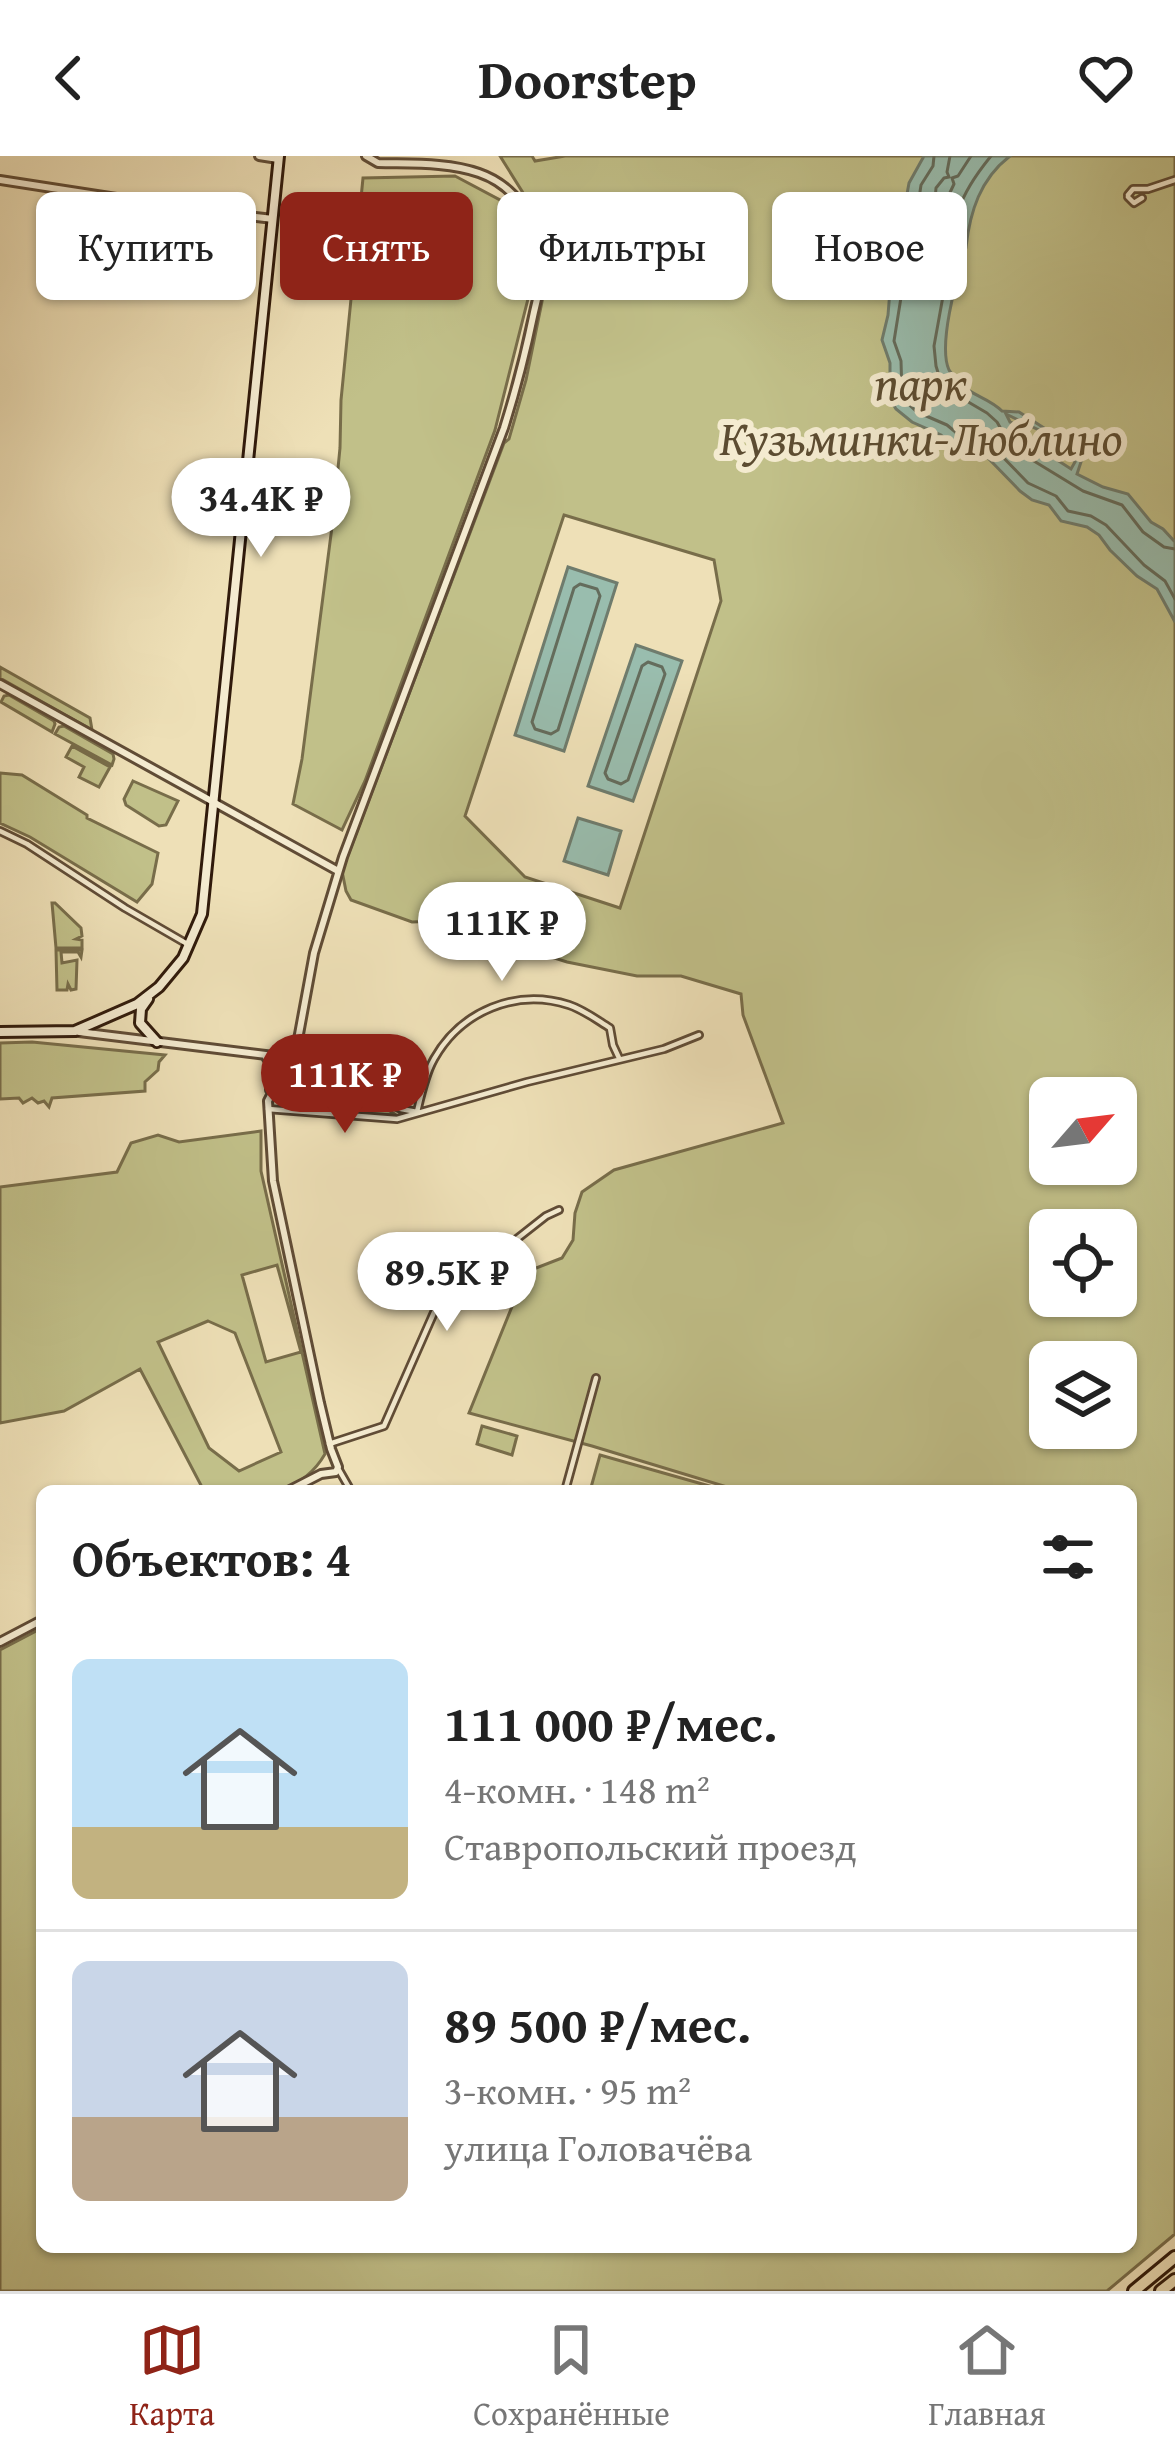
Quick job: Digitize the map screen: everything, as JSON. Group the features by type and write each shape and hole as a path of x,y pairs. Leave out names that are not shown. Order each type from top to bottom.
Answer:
{"highway":[{"path":"1134,2291 1175,2258"},
{"path":"1161,2291 1175,2280"}],"main road":[{"path":"157,1042 140,1023 141,1009 189,945 202,914 279,158"},
{"path":"0,1032 75,1031 112,1017 152,992"}],"street":[{"path":"259,156 279,158"},
{"path":"270,1094 297,1045 318,938 338,871 496,451 525,355 542,267 539,241 528,214 502,184 462,169 373,162 367,156"},
{"path":"0,180 273,219"},
{"path":"1150,189 1136,203 1129,198 1130,191 1175,180"},
{"path":"1138,189 1142,198"},
{"path":"0,684 338,871"},
{"path":"0,831 189,945"},
{"path":"417,1112 430,1065 447,1039 477,1013 518,999 577,1008 610,1028 620,1058"},
{"path":"75,1031 290,1058"},
{"path":"268,1109 397,1119 664,1049 700,1035"},
{"path":"262,1054 271,1064 268,1109 273,1181 332,1467 347,1485"},
{"path":"270,1094 324,1103 370,1094 417,1112"},
{"path":"330,1447 384,1426 447,1283 483,1300 509,1245 560,1210"},
{"path":"567,1485 596,1378"},
{"path":"299,1485 332,1467"},
{"path":"0,1642 36,1623"}],"green space":[{"name":"парк Кузьминки-Люблино","path":"500,156 532,156 535,161 565,156 1175,156 1175,2234 1107,2291 0,2291 0,1650 36,1631 36,2253 1137,2253 1137,1485 720,1485 469,1413 526,1272 562,1258 573,1240 582,1192 614,1170 783,1123 743,1015 741,994 681,976 637,976 567,962 438,921 412,922 351,900 346,891 342,871 509,439 542,300 748,300 748,192 522,192","holes":["564,515 714,560 721,601 620,908 525,877 465,816"]},
{"path":"455,176 497,198 497,300 528,300 495,430 365,781 342,830 293,804 333,519 351,300 473,300 473,192 362,192 363,178"},
{"path":"0,667 90,718 92,730 0,678"},
{"path":"9,695 54,721 52,732 1,702"},
{"path":"64,726 113,754 112,765 55,734"},
{"path":"72,746 110,767 99,787 79,777 84,767 66,757"},
{"path":"0,773 22,775 87,818 158,853 152,884 137,902 0,823"},
{"path":"133,781 178,801 166,825 159,826 126,805"},
{"path":"52,903 81,928 82,936 76,939 82,940 82,948 56,948"},
{"path":"56,950 82,950 81,957 78,952 61,952 62,963 77,960 76,989 68,984 67,990 57,990"},
{"path":"0,1043 165,1055 145,1082 145,1091 52,1098 49,1107 32,1098 23,1103 19,1098 0,1099"},
{"path":"365,1099 396,1115 281,1109 286,1100 328,1107"},
{"path":"261,1131 261,1171 325,1454 314,1469 291,1485 201,1485 140,1369 64,1411 0,1423 0,1187 117,1172 131,1143 158,1135 179,1142","holes":["277,1265 301,1352 266,1362 242,1275","208,1321 235,1333 281,1452 239,1471 209,1448 158,1342"]},
{"path":"482,1426 517,1436 512,1455 477,1444"},
{"path":"600,1455 706,1485 592,1485"}],"water":[{"path":"924,156 1010,156 984,186 967,242 967,192 907,192"},
{"path":"889,300 952,300 946,359 961,385 1002,411 1019,412 1055,435 1058,443 1006,414 1017,434 1071,469 1075,462 1064,449 1082,459 1077,474 1128,494 1175,542 1175,622 1157,589 1137,576 1099,535 1061,521 1049,505 1020,491 988,458 949,443 896,409 890,399 890,363 882,340"},
{"path":"568,567 617,583 564,751 515,735"},
{"path":"636,645 682,661 633,801 588,786"},
{"path":"578,818 621,831 608,875 564,861"}]}
